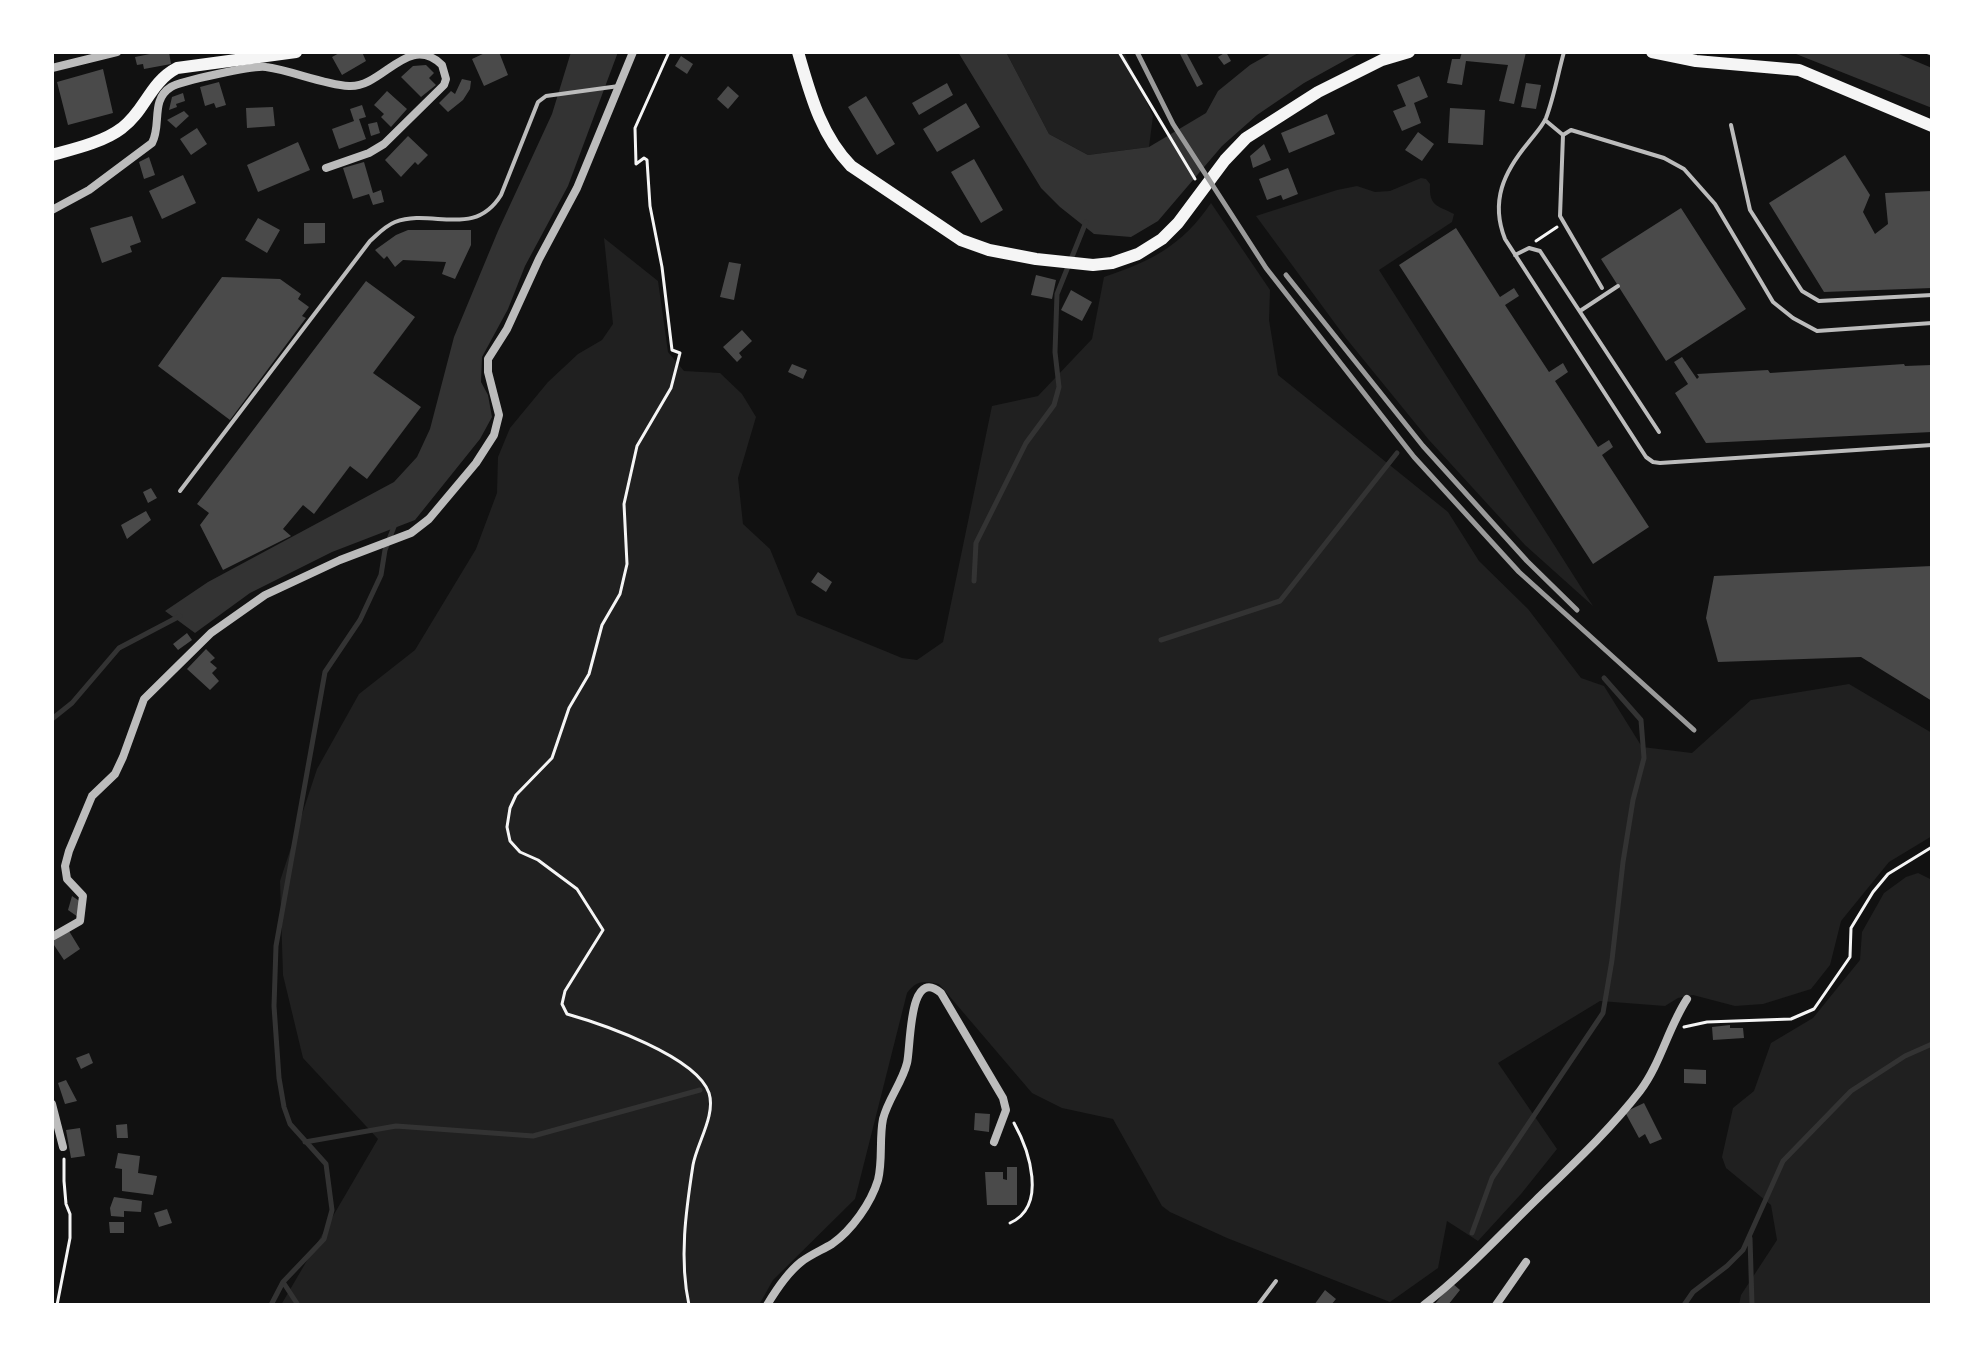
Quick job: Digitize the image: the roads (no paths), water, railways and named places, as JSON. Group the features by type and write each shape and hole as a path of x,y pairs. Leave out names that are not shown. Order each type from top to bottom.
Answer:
{"main road":[{"path":"52,155 124,127 156,84 177,68 263,62 296,52"},
{"path":"798,52 813,104 825,131 836,151 861,173 961,240 989,250 1036,259 1093,265 1126,259 1162,239 1246,138 1318,92 1382,60 1409,52"},
{"path":"1652,52 1799,70 1932,126"}],"street":[{"path":"52,68 117,52"},
{"path":"52,937 80,921 83,896 67,879 65,866 69,851 92,796 115,774 144,699 211,633 265,595 340,560 411,533 429,519 476,463 494,435 499,415 488,372 488,359 507,329 539,259 577,188 614,87 633,52"},
{"path":"52,210 89,190 152,143 158,103 169,88 186,81 263,62 354,86 376,78 400,59 411,56 428,56 442,65 446,79 444,85 384,144 369,153 326,168"},
{"path":"767,1305 794,1268 844,1235 876,1185 885,1110 907,1064 913,1009 922,989 931,987 941,993 992,1075 1006,1110 994,1142"},
{"path":"1424,1305 1469,1266 1633,1100 1647,1079 1687,999"},
{"path":"52,1104 63,1147"},
{"path":"1496,1305 1526,1262"}],"lane":[{"path":"1564,52 1545,120 1511,165 1498,198 1500,226 1515,255 1642,452 1653,462 1932,445"},
{"path":"180,491 383,228 401,220 484,215 492,209 538,102 546,96 614,87"},
{"path":"1545,120 1563,135"},
{"path":"1731,125 1750,210 1802,291 1819,301 1932,295"},
{"path":"1563,135 1571,130 1664,158 1684,169 1715,204 1773,302 1817,331 1932,323"},
{"path":"1563,135 1558,203 1563,223 1602,288"},
{"path":"1515,255 1534,248 1540,251 1659,432"},
{"path":"1580,311 1618,286"},
{"path":"1258,1305 1276,1281"}],"waterway":[{"path":"974,581 976,543 1026,443 1054,405 1059,387 1055,352 1057,294 1086,222"},
{"path":"1161,640 1280,601 1397,453"},
{"path":"271,1305 283,1282 324,1239 332,1210 326,1164 290,1124 284,1107 274,1006 276,946 325,672 360,620 381,575 385,550 395,524"},
{"path":"52,719 72,703 119,648 180,616"},
{"path":"1472,1233 1492,1178 1603,1013 1623,862 1633,800 1644,758 1641,720 1604,678"},
{"path":"1684,1305 1693,1292 1743,1250 1783,1161 1851,1091 1905,1056 1932,1044"},
{"path":"305,1142 396,1126 533,1136 700,1090"},
{"path":"1750,1238 1752,1305"},
{"path":"283,1282 298,1305"}],"railway":[{"path":"1137,52 1173,124 1266,268 1414,457 1519,572 1694,730"},
{"path":"1286,275 1423,446 1527,561 1577,610"}]}
